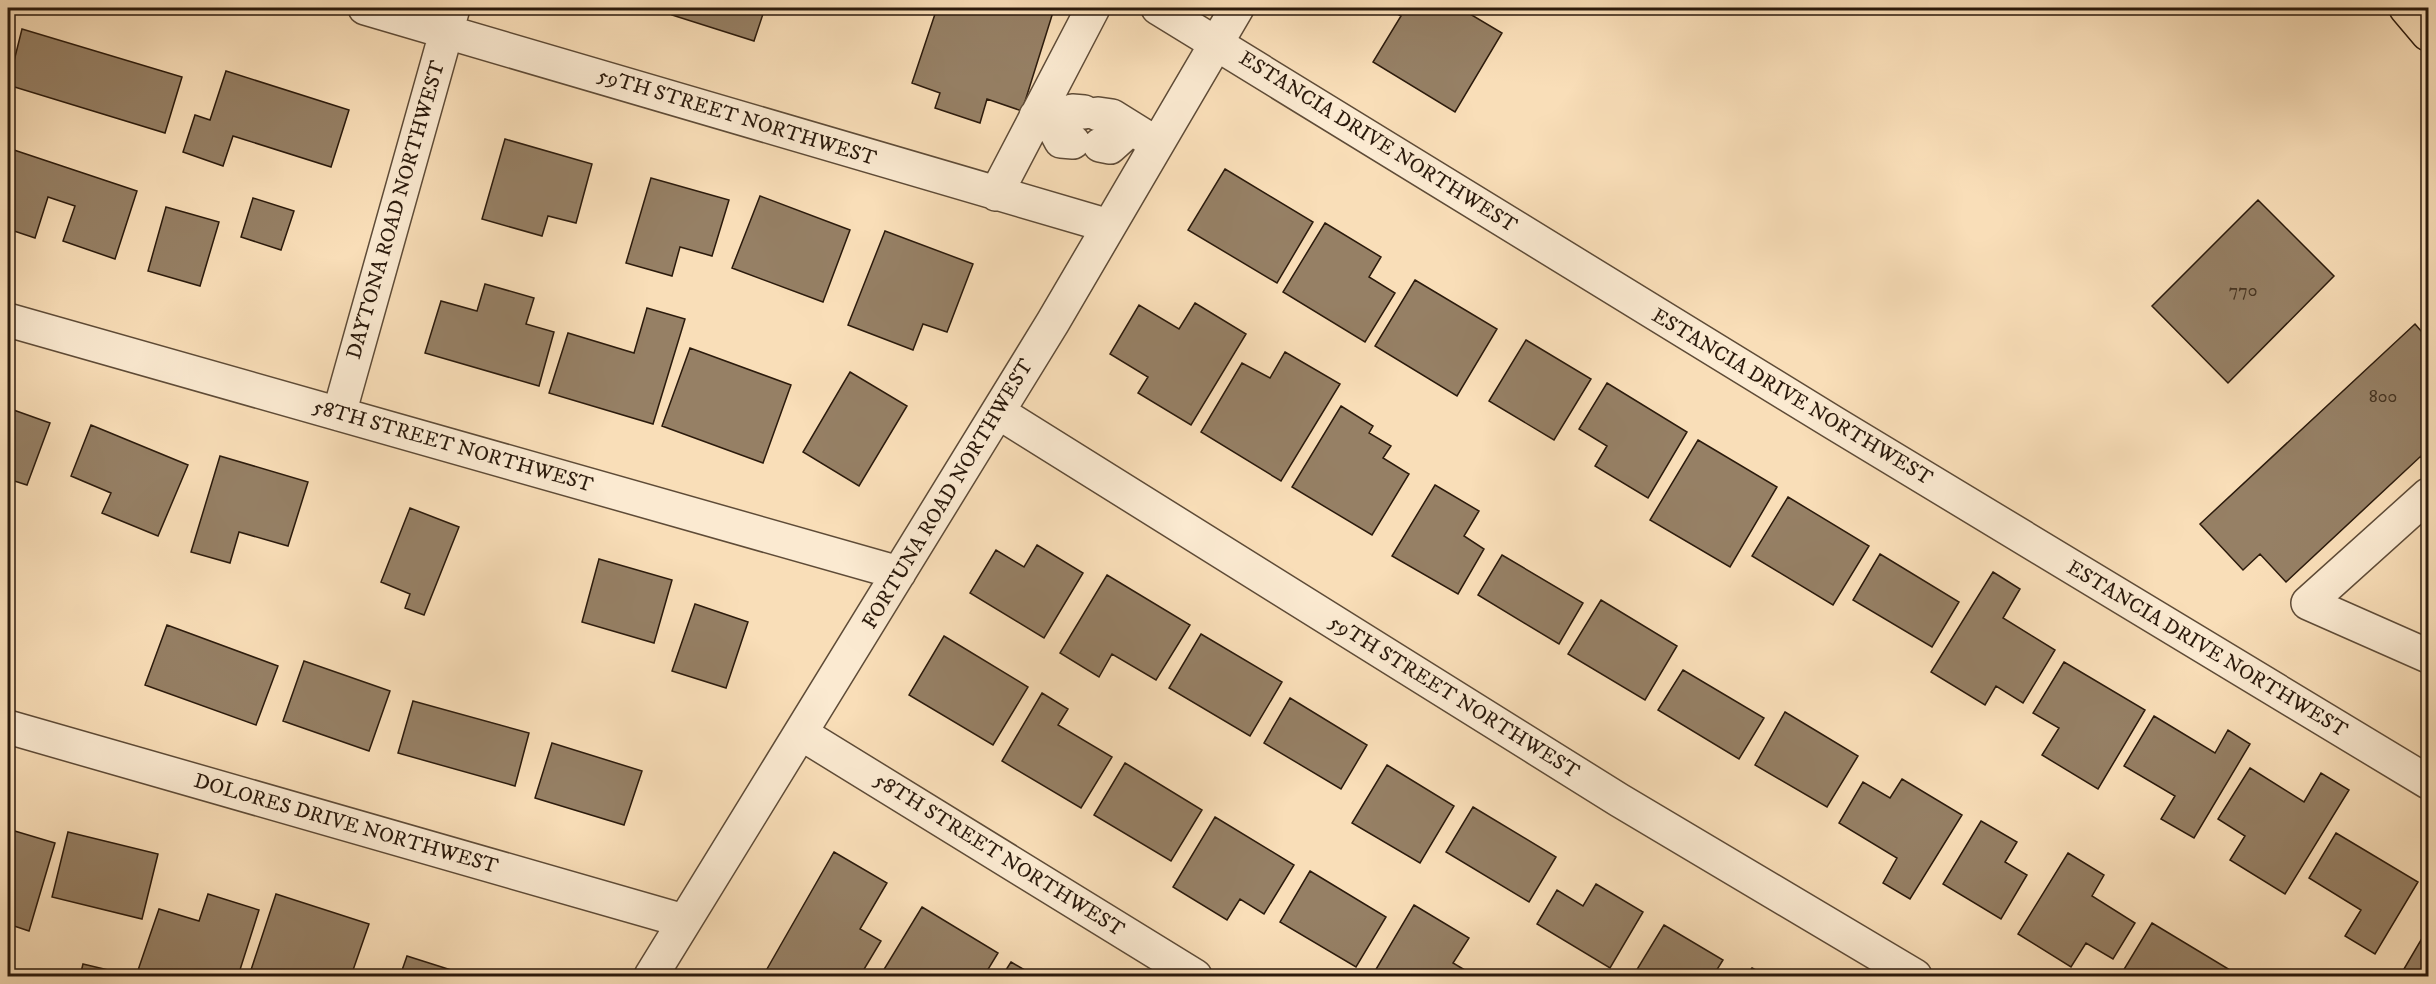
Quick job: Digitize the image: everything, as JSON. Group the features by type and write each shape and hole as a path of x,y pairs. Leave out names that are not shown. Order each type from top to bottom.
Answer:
{"main road":[{"path":"2406,8 2428,34"}],"street":[{"name":"59TH STREET NORTHWEST","path":"365,8 449,19 996,194 1109,226"},
{"path":"1074,125 1093,8"},
{"name":"ESTANCIA DRIVE NORTHWEST","path":"1158,8 1834,423 2428,782"},
{"name":"FORTUNA ROAD NORTHWEST","path":"651,976 802,734 1109,226 1143,137 1216,42 1237,8"},
{"name":"DAYTONA ROAD NORTHWEST","path":"339,414 449,19"},
{"path":"996,194 1074,125 1112,116 1143,137"},
{"name":"58TH STREET NORTHWEST","path":"8,320 899,573"},
{"name":"59TH STREET NORTHWEST","path":"998,412 1619,800 1915,976"},
{"path":"2428,495 2308,603 2428,656"},
{"name":"DOLORES DRIVE NORTHWEST","path":"8,727 684,921"},
{"name":"58TH STREET NORTHWEST","path":"802,734 1195,976"}],"building":[{"path":"674,8 765,8 754,41 672,15"},
{"path":"937,8 1054,9 1022,111 987,99 980,123 935,108 940,93 912,83"},
{"path":"1387,8 1460,8 1502,33 1455,112 1373,62 1401,16"},
{"path":"22,29 182,77 165,133 8,85"},
{"path":"226,71 349,110 331,167 233,136 223,166 183,152 195,115 210,120"},
{"path":"505,139 592,164 576,223 548,216 542,236 482,219"},
{"path":"8,148 137,191 115,259 63,241 75,206 48,197 35,238 8,229"},
{"path":"1225,169 1313,222 1277,283 1188,230"},
{"path":"651,178 729,200 712,256 680,247 672,276 626,263"},
{"path":"760,196 850,230 823,302 732,268"},
{"path":"253,198 294,211 281,250 241,237"},
{"path":"2258,200 2334,276 2228,383 2152,306"},
{"path":"166,207 219,222 200,286 148,271"},
{"path":"1325,223 1381,257 1369,277 1395,293 1365,342 1283,292"},
{"path":"885,231 973,264 947,332 923,324 913,350 848,325"},
{"path":"1415,280 1497,329 1457,396 1375,346"},
{"path":"485,284 534,298 526,324 554,332 539,386 425,353 441,301 477,311"},
{"path":"1195,303 1246,334 1191,425 1138,393 1148,377 1110,354 1139,305 1179,329"},
{"path":"647,308 685,319 653,424 549,393 568,333 634,353"},
{"path":"2415,324 2428,339 2428,464 2421,456 2286,582 2260,554 2243,570 2200,524"},
{"path":"1526,340 1591,379 1554,440 1489,401"},
{"path":"690,348 791,385 763,463 662,426"},
{"path":"1285,352 1340,384 1281,481 1201,432 1242,363 1270,378"},
{"path":"850,372 907,406 859,486 803,452"},
{"path":"1607,383 1687,432 1648,498 1595,466 1607,446 1579,429"},
{"path":"1341,406 1373,426 1369,433 1391,446 1383,458 1409,474 1372,535 1292,487"},
{"path":"8,408 50,423 27,485 8,479"},
{"path":"91,425 188,465 158,536 102,513 111,493 71,476"},
{"path":"1698,440 1777,487 1730,567 1650,520"},
{"path":"220,456 308,482 288,546 239,532 230,563 191,552"},
{"path":"1435,485 1479,511 1464,536 1484,549 1458,594 1392,556"},
{"path":"1788,497 1869,546 1833,605 1752,556"},
{"path":"410,508 459,527 424,615 405,608 410,594 381,582"},
{"path":"1037,545 1083,573 1044,638 970,593 996,550 1024,567"},
{"path":"1880,554 1959,602 1932,647 1853,600"},
{"path":"1502,555 1583,603 1559,644 1478,595"},
{"path":"599,559 672,580 654,643 582,622"},
{"path":"1993,572 2020,589 2003,618 2055,650 2023,703 1996,686 1985,705 1931,672"},
{"path":"1107,575 1190,625 1156,680 1112,654 1099,677 1060,653"},
{"path":"1601,600 1677,646 1645,700 1568,654"},
{"path":"695,604 748,622 726,688 672,671"},
{"path":"167,625 278,666 256,725 145,685"},
{"path":"1201,634 1282,682 1250,736 1169,688"},
{"path":"944,636 1028,687 993,745 909,695"},
{"path":"304,661 390,691 369,751 283,721"},
{"path":"2064,662 2145,710 2098,789 2042,755 2059,728 2033,713"},
{"path":"1683,670 1764,718 1739,759 1658,710"},
{"path":"1042,693 1068,709 1058,725 1112,757 1081,808 1002,761"},
{"path":"1290,698 1367,745 1341,789 1264,743"},
{"path":"413,701 529,733 515,786 398,753"},
{"path":"1785,712 1858,756 1827,807 1755,765"},
{"path":"2154,716 2215,753 2228,730 2250,744 2194,838 2161,819 2175,796 2124,766"},
{"path":"552,743 642,771 624,825 535,798"},
{"path":"1125,763 1202,810 1171,861 1094,815"},
{"path":"1387,765 1454,806 1420,863 1352,823"},
{"path":"2250,768 2304,802 2321,773 2349,790 2285,894 2230,860 2245,836 2218,819"},
{"path":"1902,779 1962,815 1910,899 1883,883 1897,858 1839,823 1863,782 1890,798"},
{"path":"1473,807 1556,857 1529,902 1446,852"},
{"path":"1215,817 1294,865 1264,914 1240,899 1227,920 1173,887"},
{"path":"1981,821 2017,842 2005,862 2027,875 2001,919 1943,884"},
{"path":"8,829 55,843 29,931 8,924"},
{"path":"68,832 158,854 142,919 52,897"},
{"path":"2336,833 2418,882 2375,954 2345,936 2361,910 2309,878"},
{"path":"834,852 887,883 860,929 881,941 860,976 763,976"},
{"path":"2068,853 2104,875 2092,896 2135,923 2113,959 2086,943 2071,967 2018,934"},
{"path":"1310,871 1386,917 1356,967 1280,922"},
{"path":"1596,884 1643,912 1610,968 1537,924 1557,890 1583,906"},
{"path":"208,894 259,910 238,976 136,976 159,909 199,921"},
{"path":"276,894 369,924 351,976 249,976"},
{"path":"1414,905 1469,938 1453,963 1475,976 1372,976"},
{"path":"922,907 998,953 984,976 880,976"},
{"path":"2152,923 2240,976 2120,976"},
{"path":"1664,925 1723,960 1713,976 1633,976"},
{"path":"2428,928 2428,976 2404,976 2401,974"},
{"path":"407,956 470,976 400,976"},
{"path":"1011,962 1035,976 1002,976"},
{"path":"83,964 125,974 124,976 80,976"},
{"path":"1752,968 1767,976 1746,976"}]}
